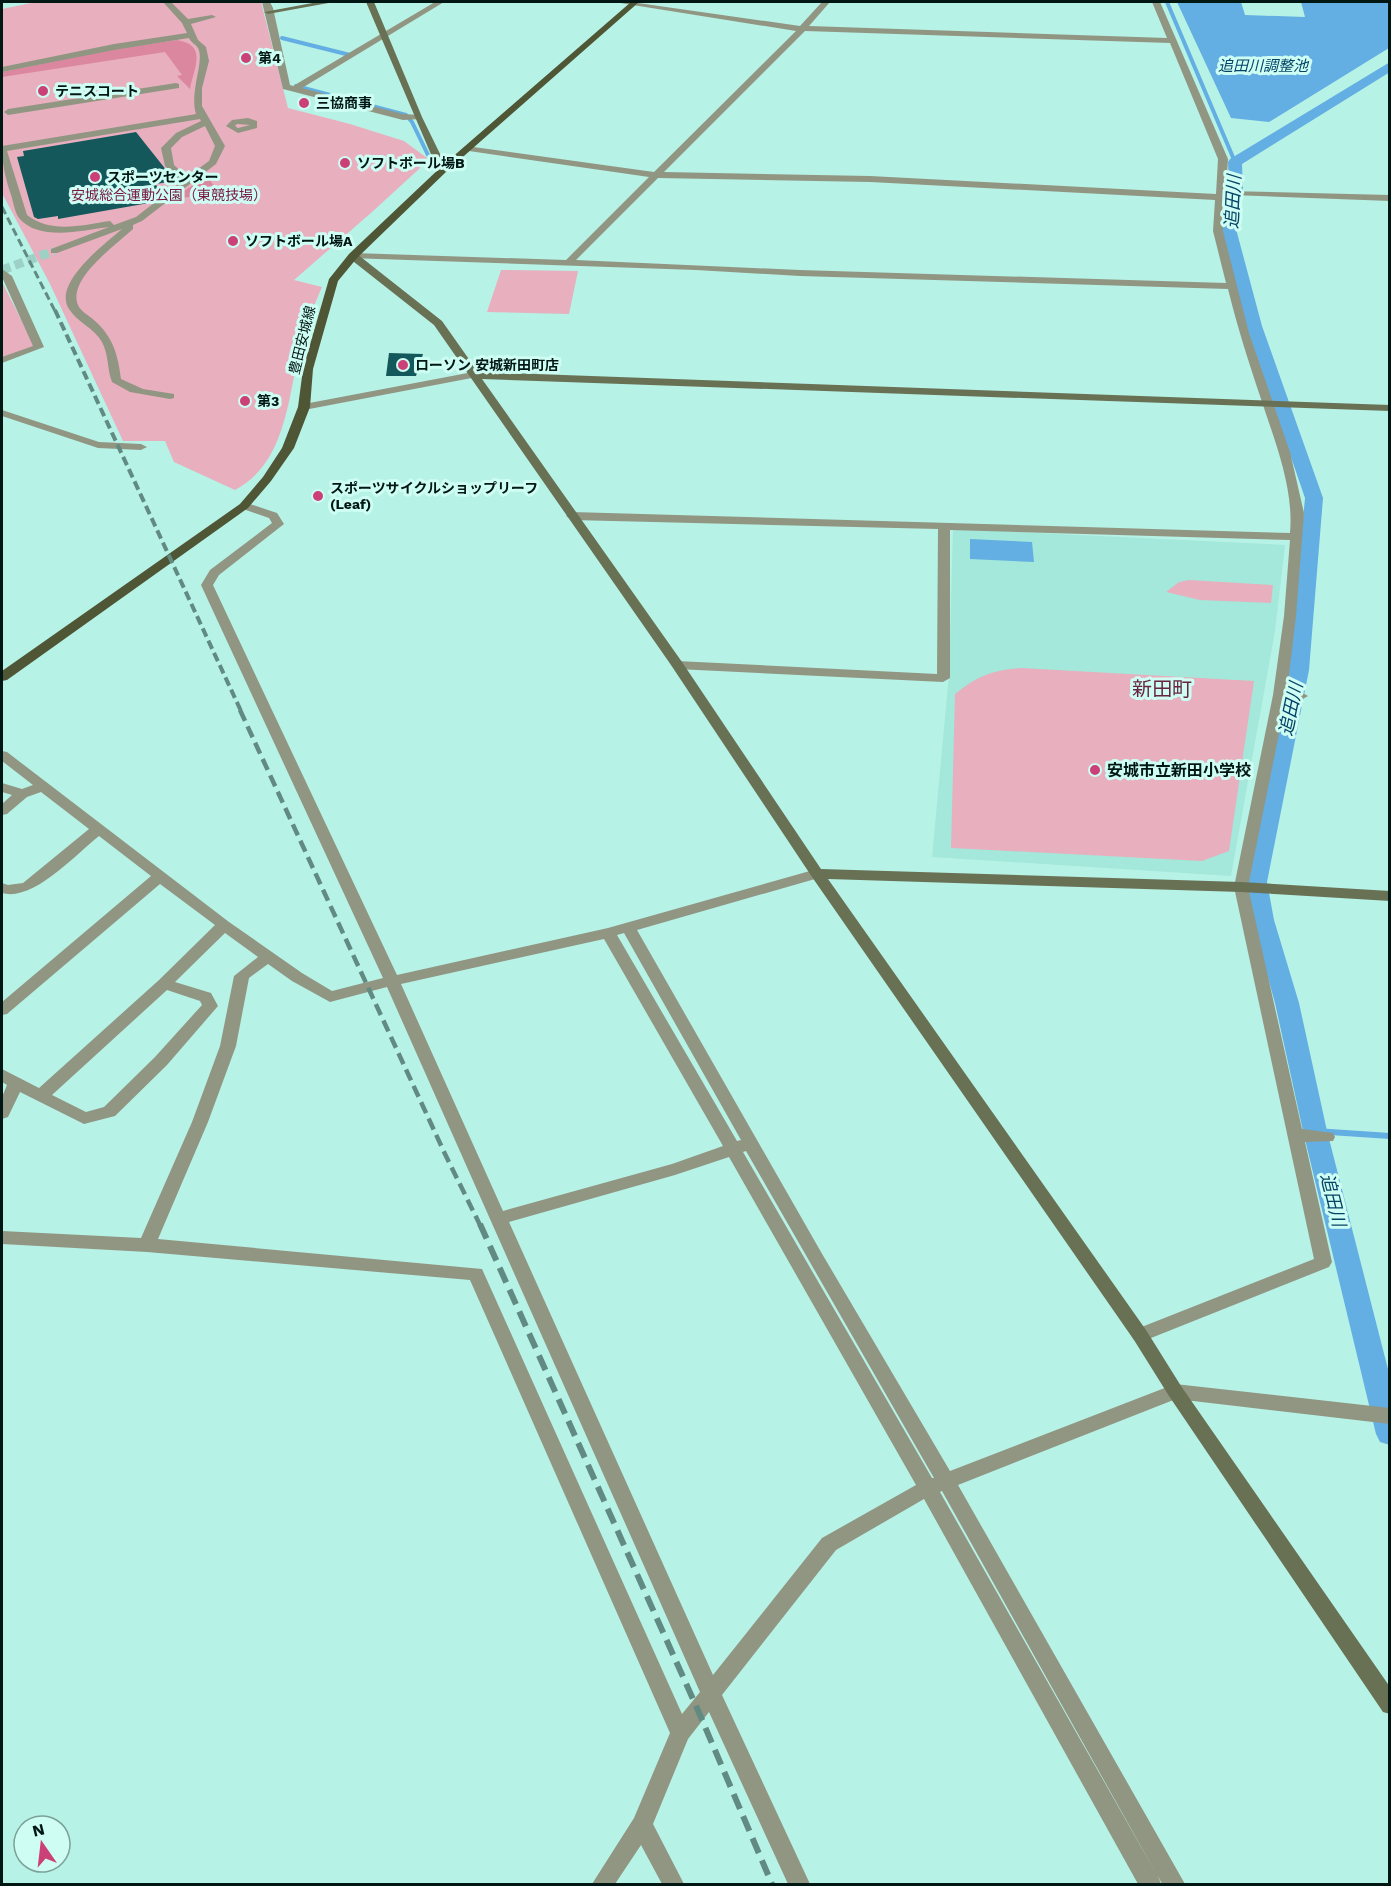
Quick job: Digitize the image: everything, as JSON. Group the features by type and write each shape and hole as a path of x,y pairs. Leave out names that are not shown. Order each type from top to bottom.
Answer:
{"main road":[{"name":"豊田安城線","path":"2,676 244,506 267,479 288,448 304,407 308,369 333,281 353,256 445,168 634,2"}],"street":[{"path":"167,2 186,22 194,41 202,47 205,61 198,88 198,106 217,137 220,146 218,155 204,170 139,219 76,278 69,295 73,308 106,336 111,347 116,380 139,391 170,396"},
{"path":"330,2 266,10 285,87 403,117 418,117"},
{"path":"370,2 418,117 438,159 445,168"},
{"path":"293,90 440,2"},
{"path":"618,2 634,2 802,29 1172,41"},
{"path":"567,262 802,29 826,2"},
{"path":"1140,1335 1323,1262 1299,1135 1245,887 1283,695 1298,513 1293,484 1271,403 1231,286 1218,231 1226,195 1220,145 1156,2"},
{"path":"186,22 213,17"},
{"path":"2,70 114,47 192,35"},
{"path":"6,109 174,82"},
{"path":"139,219 56,229 29,222 23,216 2,150 205,119"},
{"path":"186,182 170,166 166,148 179,135 205,119"},
{"path":"1220,145 1232,144"},
{"path":"469,148 655,175 870,179 1226,195 1241,193 1389,198"},
{"path":"54,251 139,219"},
{"path":"353,256 1231,286"},
{"path":"353,256 438,323 677,665 817,874 1140,1335 1175,1391 1389,1705"},
{"path":"2,272 7,276 39,347 2,360"},
{"path":"304,407 473,375 1389,408"},
{"path":"2,413 98,445 141,447"},
{"path":"244,506 273,516 278,524 214,573 207,585 392,981 711,1694 799,1884"},
{"path":"572,516 1297,537"},
{"path":"677,665 944,678 944,526"},
{"path":"1283,695 1301,696"},
{"path":"2,756 159,877 297,977 330,997 608,933 817,874 1245,887 1389,896"},
{"path":"2,811 22,794 43,786"},
{"path":"2,787 22,794"},
{"path":"2,888 7,890 27,886 97,830"},
{"path":"2,1010 159,877"},
{"path":"40,1096 164,984 225,925"},
{"path":"628,927 743,1145 937,1486 1174,1884"},
{"path":"608,933 743,1145"},
{"path":"147,1245 200,1122 228,1046 242,976 269,956"},
{"path":"2,1113 9,1080 84,1118 109,1112 161,1061 210,1006 206,997 164,984"},
{"path":"1299,1135 1327,1137"},
{"path":"498,1220 675,1169 743,1145"},
{"path":"2,1238 147,1245 476,1274 680,1733"},
{"path":"603,1884 642,1825 680,1733 697,1708 711,1694 829,1544 937,1486 1175,1391 1385,1415"},
{"path":"937,1486 1150,1884"},
{"path":"642,1825 673,1884"}],"shaded area":[{"path":"177,40 187,43 196,52 196,66 190,89 177,76 182,75 165,52 2,77 2,72 110,50"},
{"path":"209,175 212,176 211,182 217,189 223,191 177,199 176,196"},
{"name":"安城市立新田小学校","path":"953,529 1285,545 1275,631 1231,876 932,857 949,675"}],"green space":[{"name":"安城総合運動公園（東競技場）","path":"36,2 261,2 288,108 404,141 427,158 419,169 294,280 322,287 302,343 285,417 273,451 251,479 235,490 174,462 165,441 123,441 50,284 2,193 2,9"},
{"path":"501,270 578,271 569,314 487,312"},
{"path":"2,282 35,347 2,358"},
{"path":"1189,580 1273,585 1271,603 1200,600 1166,592 1179,582"},
{"path":"1021,668 1254,681 1229,851 1202,861 951,848 955,694 986,675"}],"water":[{"name":"追田川調整池","path":"1177,2 1241,2 1245,15 1305,17 1301,2 1389,2 1389,48 1269,122 1231,118"},
{"path":"970,539 1032,542 1034,562 970,559"}],"building":[{"name":"スポーツセンター","path":"136,132 167,171 168,182 156,184 159,193 147,195 149,203 58,219 58,216 38,219 34,217 17,157 24,156 23,151"},
{"name":"ローソン 安城新田町店","path":"389,353 423,354 416,376 386,376"}],"waterway":[{"path":"1167,2 1235,162"},
{"path":"282,38 350,55 346,57"},
{"name":"追田川","path":"1390,66 1235,162 1236,190 1229,229 1254,326 1314,498 1299,670 1256,882 1263,920 1287,1003 1315,1131 1390,1434"},
{"path":"296,86 406,115 412,122 429,157"},
{"path":"1315,1131 1390,1136"}],"tunnel":[{"path":"2,270 54,251"}],"railway":[{"path":"2,207 55,311"},
{"path":"55,310 241,711"},
{"path":"240,710 480,1225"},
{"path":"480,1224 697,1708 772,1884"}],"place":[{"name":"第4","path":"246,58"},
{"name":"テニスコート","path":"43,91"},
{"name":"三協商事","path":"304,103"},
{"name":"ソフトボール場B","path":"345,163"},
{"name":"スポーツセンター","path":"95,177"},
{"name":"ソフトボール場A","path":"233,241"},
{"name":"ローソン 安城新田町店","path":"403,365"},
{"name":"第3","path":"245,401"},
{"name":"スポーツサイクルショップリーフ (Leaf)","path":"318,496"},
{"name":"安城市立新田小学校","path":"1095,770"}],"district":[{"name":"新田町","path":"1162,689"}]}
